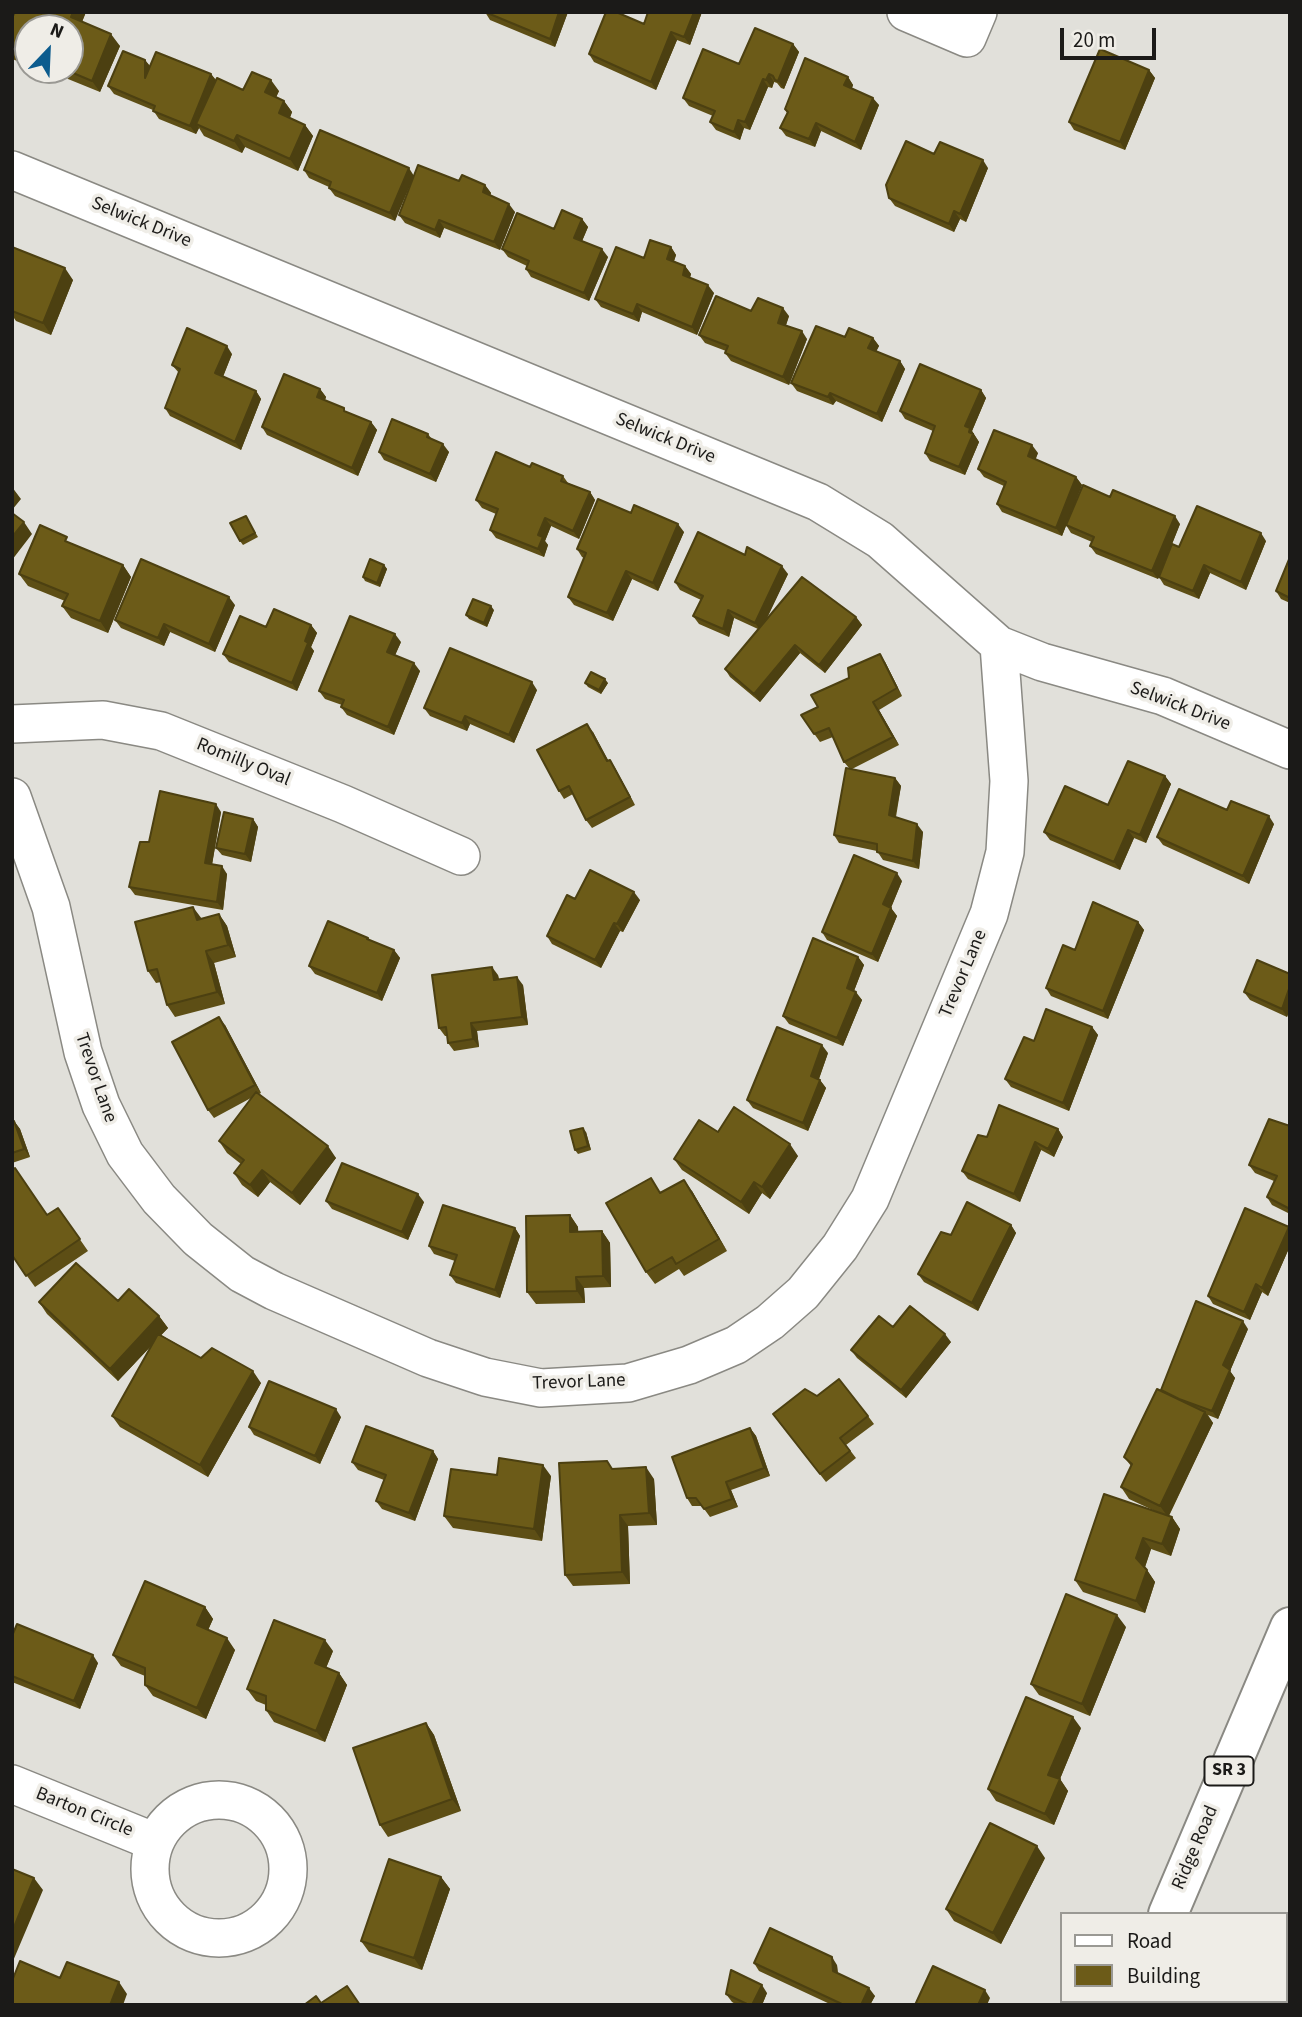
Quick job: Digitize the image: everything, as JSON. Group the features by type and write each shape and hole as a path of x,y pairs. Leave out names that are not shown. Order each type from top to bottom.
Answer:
{"main road":[{"name":"Ridge Road","path":"1169,1912 1290,1628"}],"street":[{"path":"906,12 972,25"},
{"name":"Selwick Drive","path":"12,170 818,502 880,540 999,645 1042,662 1163,696 1290,750"},
{"name":"Trevor Lane","path":"12,797 51,906 83,1052 101,1105 125,1154 159,1199 198,1239 242,1274 274,1291 428,1358 474,1374 541,1388 628,1383 701,1360 736,1345 770,1322 803,1293 840,1247 870,1199 989,914 1005,852 1009,781 999,645"},
{"name":"Romilly Oval","path":"12,724 103,720 161,731 343,804 461,856"},
{"name":"Barton Circle","path":"12,1784 155,1842"}],"building":[{"path":"15,12 73,12 72,14 14,14"},
{"path":"485,12 559,12 550,39"},
{"path":"606,12 616,12 644,24 648,12 694,12 684,37 671,32 651,82 589,54"},
{"path":"14,14 14,51 12,50"},
{"path":"84,23 111,34 92,81 84,78"},
{"path":"755,28 793,44 778,81 769,74 766,80 763,79 745,122 738,120 734,132 710,122 715,111 683,98 703,49 739,64"},
{"path":"1100,49 1149,70 1120,142 1069,122"},
{"path":"123,51 145,60 145,78 156,52 211,74 190,126 153,111 155,106 108,86"},
{"path":"805,58 848,77 844,85 873,98 855,142 816,123 809,139 780,128 788,112 785,109"},
{"path":"252,72 271,80 265,92 284,101 279,113 305,125 290,159 237,135 234,141 196,124 217,78 243,90"},
{"path":"320,130 409,168 390,213 329,188 331,182 304,170"},
{"path":"906,141 934,154 940,142 983,160 960,214 954,211 949,224 889,198 886,185"},
{"path":"418,165 459,181 462,175 485,185 483,192 509,204 494,242 439,220 435,230 399,215"},
{"path":"562,210 582,219 574,238 602,249 584,293 526,269 529,261 502,249 517,213 554,229"},
{"path":"650,240 671,247 667,259 685,266 683,275 708,285 692,327 637,304 633,314 595,299 616,247 644,258"},
{"path":"12,247 65,268 43,323 12,311"},
{"path":"716,296 751,311 758,298 783,308 778,323 802,331 783,377 725,353 728,346 699,335"},
{"path":"816,326 845,337 849,328 873,338 868,348 900,361 877,414 830,393 828,397 791,383"},
{"path":"187,328 227,346 215,373 256,391 235,442 165,408 180,369 172,365"},
{"path":"920,364 981,390 965,426 970,428 969,432 973,434 959,467 925,453 935,426 900,411"},
{"path":"284,374 320,389 317,397 371,422 352,468 262,427"},
{"path":"392,419 428,434 427,437 443,444 430,474 379,452"},
{"path":"994,430 1032,445 1028,456 1076,477 1056,528 997,504 1006,482 978,469"},
{"path":"496,452 530,467 532,463 563,476 561,481 590,492 573,531 545,518 538,535 543,537 538,549 490,530 498,509 476,500"},
{"path":"1083,485 1110,497 1113,490 1175,516 1152,571 1090,546 1094,537 1066,525"},
{"path":"598,499 631,513 634,505 678,524 653,583 626,571 607,613 568,597 586,553 577,549"},
{"path":"1197,506 1261,533 1241,582 1204,565 1193,591 1159,577 1172,544 1179,547"},
{"path":"12,513 24,522 12,537"},
{"path":"246,516 255,533 240,541 230,523"},
{"path":"40,525 67,537 65,541 123,565 100,621 62,606 68,594 19,574"},
{"path":"698,532 745,555 747,547 782,566 755,623 728,610 723,629 693,616 703,596 675,582"},
{"path":"1290,557 1290,598 1276,591"},
{"path":"141,559 229,597 209,644 164,624 158,638 115,620"},
{"path":"370,559 384,565 377,583 363,577"},
{"path":"802,577 856,617 819,665 795,645 754,694 725,669"},
{"path":"473,599 491,606 484,623 466,615"},
{"path":"274,609 311,625 305,641 308,643 292,683 223,654 240,616 266,627"},
{"path":"350,616 395,634 387,652 414,663 388,727 341,707 344,700 319,691"},
{"path":"450,648 532,682 509,735 465,716 462,723 424,708"},
{"path":"880,654 897,688 873,702 893,737 844,762 829,728 814,734 801,715 818,707 811,695 849,678 848,668"},
{"path":"591,672 605,679 599,690 585,683"},
{"path":"587,724 630,797 586,820 569,786 559,791 537,750"},
{"path":"1128,761 1165,776 1140,835 1128,830 1114,862 1044,832 1065,786 1108,805"},
{"path":"846,768 895,778 889,815 917,824 913,861 877,852 877,844 834,835"},
{"path":"1179,789 1227,810 1231,801 1269,816 1243,876 1157,837"},
{"path":"160,791 216,804 205,863 222,866 217,902 129,887 140,842 149,842"},
{"path":"224,812 253,819 245,854 216,848"},
{"path":"854,855 897,873 883,904 891,908 872,954 822,932"},
{"path":"590,870 634,892 595,960 547,936 567,895 575,899"},
{"path":"1093,902 1138,922 1103,1011 1046,988 1063,945 1075,950"},
{"path":"193,907 197,920 219,914 228,945 206,951 217,992 167,1005 157,969 148,971 135,922"},
{"path":"328,921 394,950 377,993 309,966"},
{"path":"813,938 858,957 847,988 856,992 837,1038 783,1016"},
{"path":"1257,960 1290,974 1290,986 1282,1009 1244,992"},
{"path":"492,967 494,980 517,977 522,1017 471,1023 473,1039 448,1043 446,1027 439,1028 432,975"},
{"path":"1046,1009 1092,1027 1063,1103 1005,1079 1024,1037 1034,1041"},
{"path":"219,1017 255,1085 208,1110 172,1042"},
{"path":"777,1027 822,1045 811,1076 820,1080 803,1123 747,1100"},
{"path":"256,1092 328,1146 292,1193 262,1170 250,1185 234,1173 244,1160 219,1141"},
{"path":"999,1105 1058,1129 1048,1149 1035,1142 1014,1194 962,1171 978,1135 987,1137"},
{"path":"734,1107 790,1144 762,1187 754,1182 741,1202 674,1159 699,1120 718,1132"},
{"path":"1269,1119 1290,1126 1290,1209 1267,1197 1277,1176 1249,1165"},
{"path":"14,1121 24,1149 12,1153 12,1122"},
{"path":"583,1128 588,1146 575,1150 570,1131"},
{"path":"342,1163 418,1194 402,1232 326,1201"},
{"path":"15,1168 47,1215 58,1208 80,1239 26,1276 12,1255 12,1170"},
{"path":"651,1178 660,1193 684,1180 719,1239 676,1264 672,1257 646,1272 606,1203"},
{"path":"967,1202 1011,1225 972,1303 918,1274 941,1232 951,1235"},
{"path":"443,1205 515,1228 495,1290 450,1275 457,1255 429,1246"},
{"path":"1245,1208 1289,1227 1262,1288 1256,1284 1244,1312 1208,1296"},
{"path":"570,1215 570,1232 602,1231 603,1276 576,1277 577,1291 527,1292 526,1216"},
{"path":"76,1263 118,1301 129,1289 159,1316 110,1369 39,1302"},
{"path":"1196,1301 1243,1321 1223,1365 1230,1370 1212,1411 1161,1390"},
{"path":"910,1306 945,1334 901,1390 851,1350 879,1316 893,1327"},
{"path":"158,1334 201,1358 212,1348 253,1371 200,1465 112,1416"},
{"path":"839,1379 868,1416 840,1438 850,1451 820,1474 773,1414 805,1389 817,1396"},
{"path":"269,1381 336,1409 315,1456 249,1427"},
{"path":"1157,1389 1205,1412 1160,1506 1121,1487 1132,1464 1124,1457"},
{"path":"366,1426 433,1451 409,1513 376,1501 386,1475 352,1462"},
{"path":"750,1428 764,1468 726,1482 732,1499 704,1509 696,1498 687,1498 672,1457"},
{"path":"499,1458 543,1465 534,1529 444,1516 451,1469 497,1475"},
{"path":"607,1461 612,1469 646,1467 649,1513 620,1515 622,1572 565,1575 559,1463"},
{"path":"1104,1494 1172,1517 1162,1544 1143,1538 1136,1558 1147,1570 1136,1601 1075,1580"},
{"path":"145,1581 205,1607 197,1625 227,1638 197,1708 145,1685 145,1668 113,1655"},
{"path":"1066,1594 1117,1615 1082,1704 1031,1684"},
{"path":"274,1620 325,1640 315,1663 339,1673 316,1731 266,1710 266,1696 247,1689"},
{"path":"17,1624 93,1655 74,1701 12,1676 12,1636"},
{"path":"1026,1697 1073,1717 1048,1775 1060,1779 1045,1814 988,1789"},
{"path":"426,1723 452,1799 380,1825 353,1748"},
{"path":"990,1823 1037,1846 993,1933 946,1909"},
{"path":"389,1859 441,1877 414,1958 361,1941"},
{"path":"12,1869 34,1878 12,1932"},
{"path":"770,1928 832,1957 833,1971 869,1988 861,2005 844,2005 754,1963"},
{"path":"20,1961 60,1978 67,1962 119,1982 110,2005 12,2005 12,1981"},
{"path":"933,1966 985,1990 978,2005 915,2005"},
{"path":"731,1970 762,1985 752,2005 726,1994"},
{"path":"1290,1972 1290,2005 1266,2005 1288,2003"},
{"path":"347,1986 360,2005 304,2005 316,1996 321,2003"}]}
